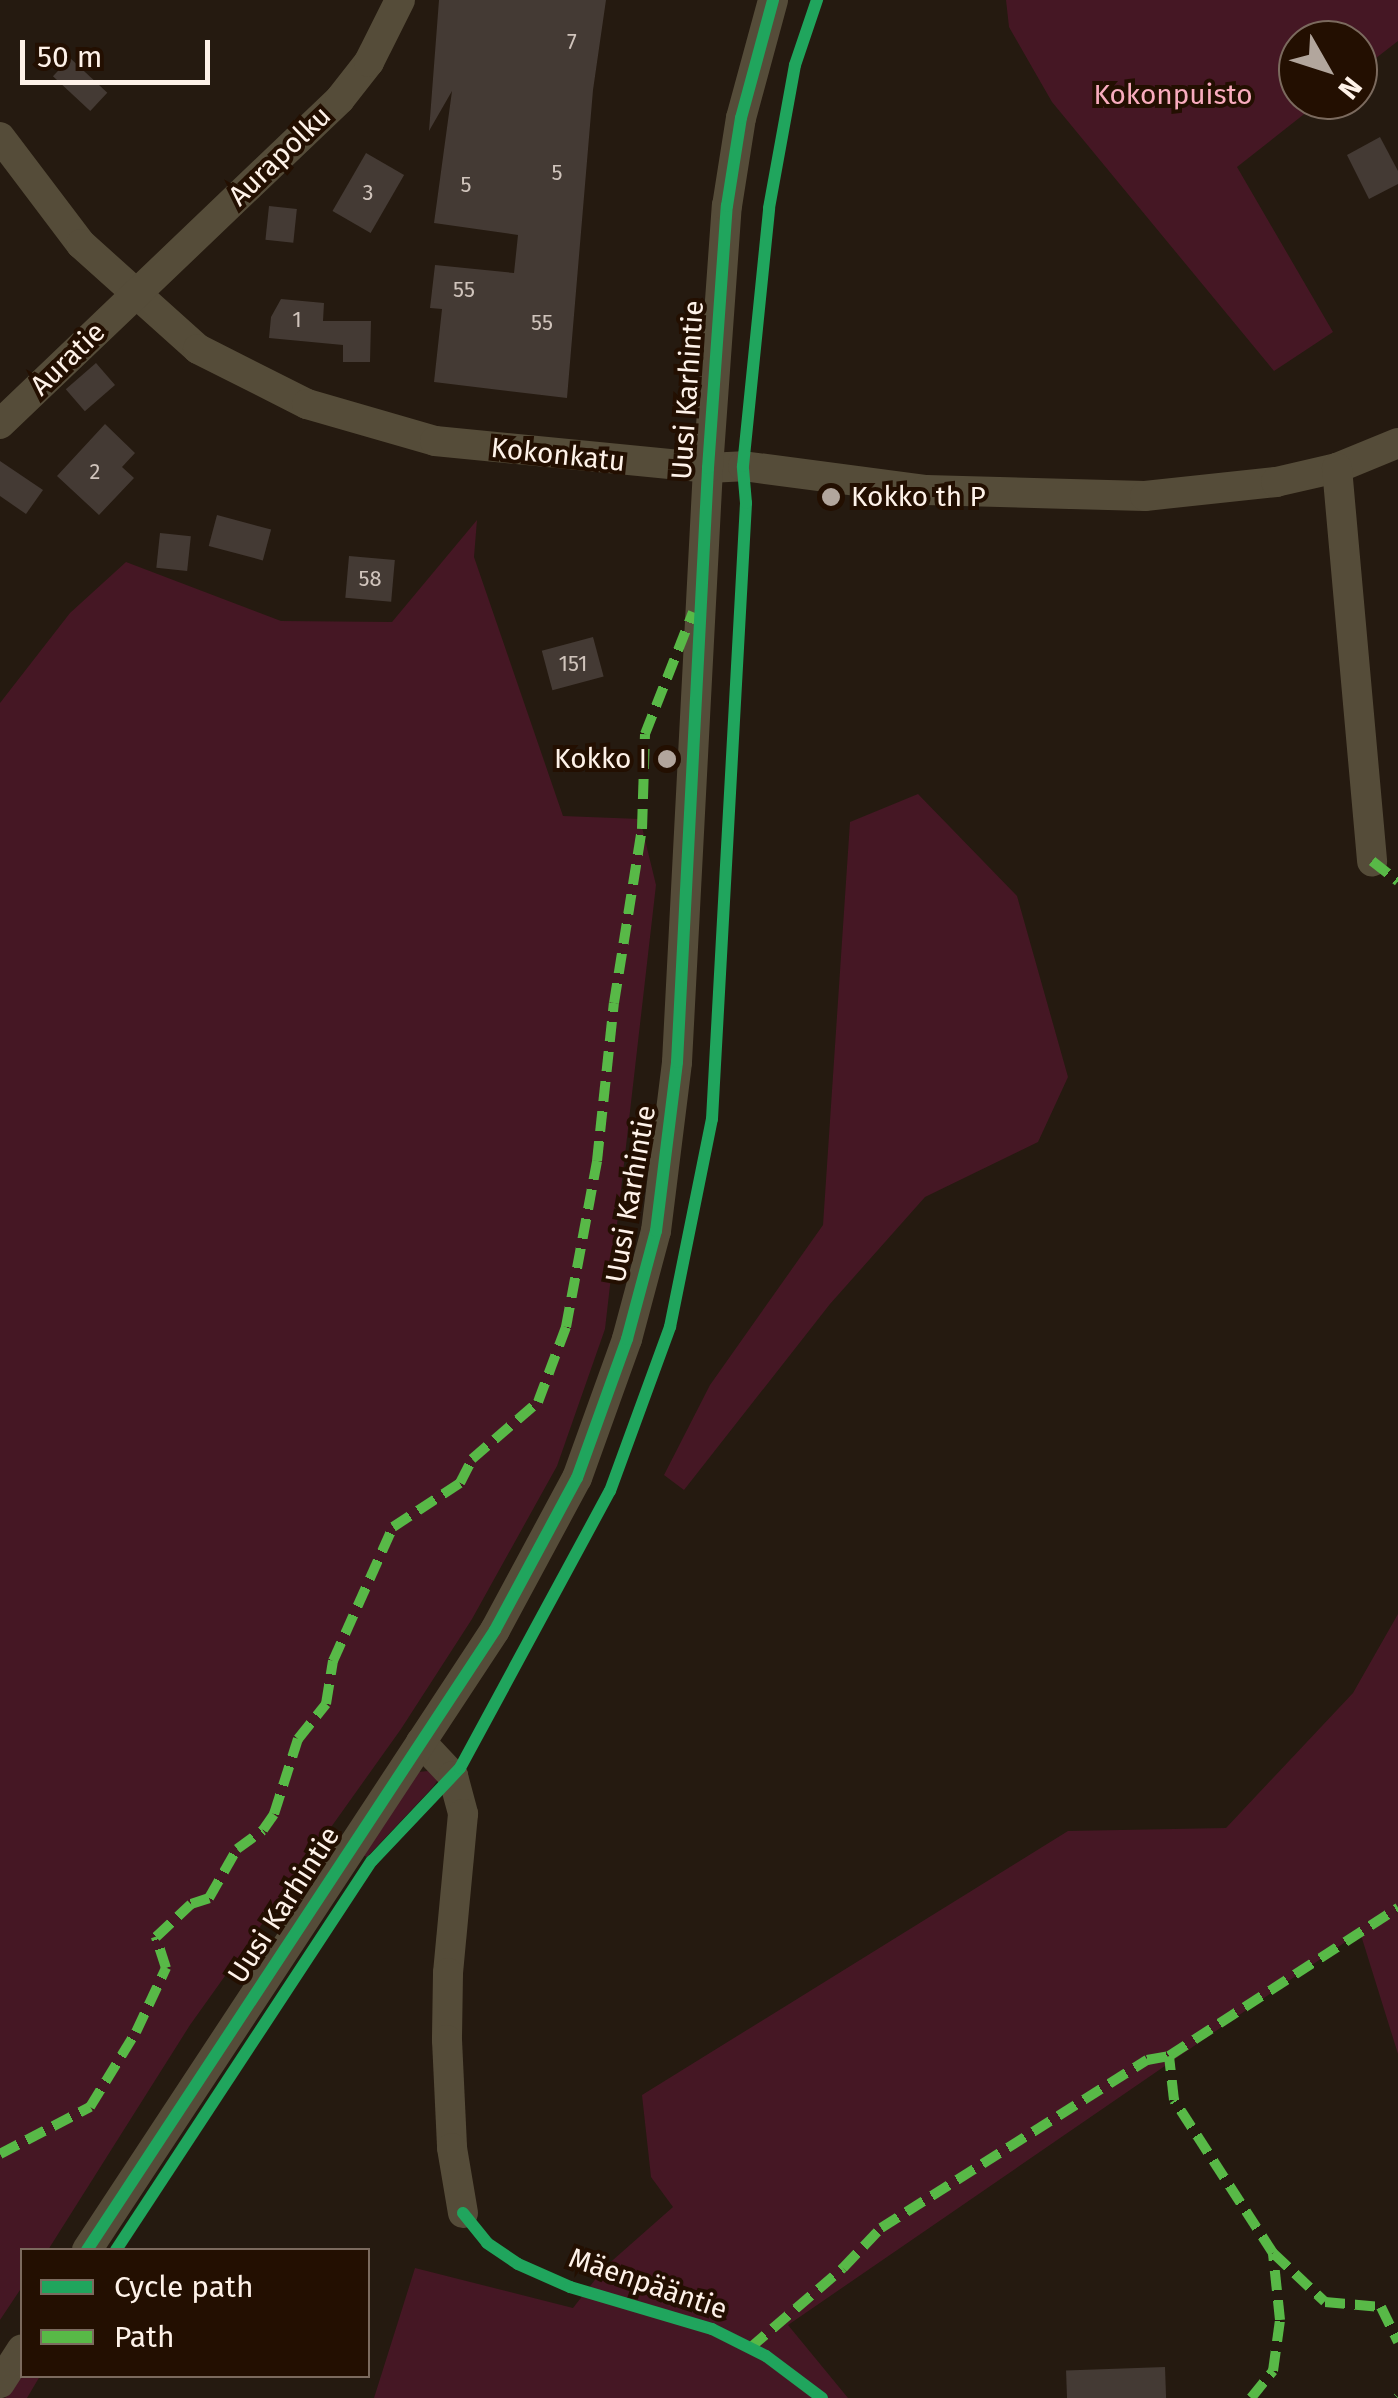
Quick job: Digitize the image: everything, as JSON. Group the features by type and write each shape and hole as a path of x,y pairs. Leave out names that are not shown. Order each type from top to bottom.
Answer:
{"street":[{"name":"Aurapolku","path":"136,294 340,99 370,62 400,0"},
{"name":"Uusi Karhintie","path":"88,2248 495,1630 577,1478 627,1339 656,1232 678,1062 708,468 727,206 741,118 773,0"},
{"name":"Kokonkatu","path":"0,137 81,244 198,350 307,404 435,441 708,468 744,466 926,490 1145,496 1276,482 1338,468 1398,442"},
{"name":"Auratie","path":"0,424 136,294"},
{"path":"1338,468 1372,861"},
{"path":"421,1742 453,1776 464,1814 448,1973 447,2040 452,2148 463,2213"},
{"path":"0,2383 20,2351"}],"green space":[{"name":"Kokonpuisto","path":"1006,0 1398,0 1398,41 1378,56 1378,20 1278,20 1278,120 1297,120 1237,167 1333,332 1274,371 1052,102 1009,27"},
{"path":"477,520 474,557 563,816 640,819 656,885 605,1329 557,1466 472,1619 401,1729 190,2025 49,2248 20,2248 20,2290 0,2320 0,703 70,613 126,562 281,621 392,622"},
{"path":"918,794 1017,896 1068,1077 1038,1142 925,1197 830,1304 684,1490 664,1475 710,1385 823,1225 850,822"},
{"path":"1398,1614 1398,2054 1360,1932 788,2325 848,2398 374,2398 415,2268 573,2308 605,2267 673,2207 651,2177 642,2095 1068,1831 1226,1828 1353,1693"},
{"path":"428,1771 439,1778 433,1787 367,1857 363,1855 418,1772"},
{"path":"20,2375 39,2378 27,2398 5,2398"}],"building":[{"path":"439,0 606,0 593,90 567,398 434,382 442,309 430,308 435,265 514,273 518,235 434,223 452,91 429,131"},
{"path":"70,58 107,93 90,111 53,76"},
{"path":"1380,137 1398,171 1398,184 1369,199 1347,155"},
{"path":"366,153 404,175 371,233 332,211"},
{"path":"269,206 297,209 293,243 265,240"},
{"path":"281,299 324,303 323,321 371,321 370,362 343,362 343,345 269,338 271,317"},
{"path":"96,363 115,385 85,411 66,389"},
{"path":"105,424 135,453 122,467 134,478 99,515 57,476"},
{"path":"0,461 43,490 26,514 0,496"},
{"path":"217,515 271,529 263,560 209,546"},
{"path":"160,533 191,536 187,571 156,568"},
{"path":"349,556 395,560 391,602 345,598"},
{"path":"593,637 604,677 552,690 542,651"},
{"path":"1165,2367 1166,2398 1067,2398 1066,2370"}],"marked path":[{"path":"0,2154 90,2107 136,2032 166,1968 156,1937 191,1904 209,1898 237,1849 263,1830 274,1814 298,1739 326,1704 333,1661 393,1527 460,1483 472,1459 538,1402 566,1327 597,1161 614,1003 642,829 645,734 693,612"},
{"path":"1372,861 1398,881"},
{"path":"1251,2398 1273,2371 1280,2320 1273,2253 1174,2100 1169,2056 1398,1908"},
{"path":"750,2348 843,2268 881,2228 1147,2060 1169,2056"},
{"path":"1273,2253 1325,2302 1381,2307 1398,2342"}],"cycle path":[{"path":"88,2248 495,1630 577,1478 627,1339 656,1231 677,1062 708,468 727,206 741,118 773,0"},
{"path":"117,2248 372,1861 460,1768 610,1491 670,1327 712,1119 746,503 743,466 769,208 795,65 817,0"},
{"name":"Mäenpääntie","path":"463,2213 487,2243 518,2264 570,2287 712,2329 766,2356 822,2398"}],"place":[{"name":"Kokko th P","path":"831,497"},
{"name":"Kokko I","path":"667,759"}]}
